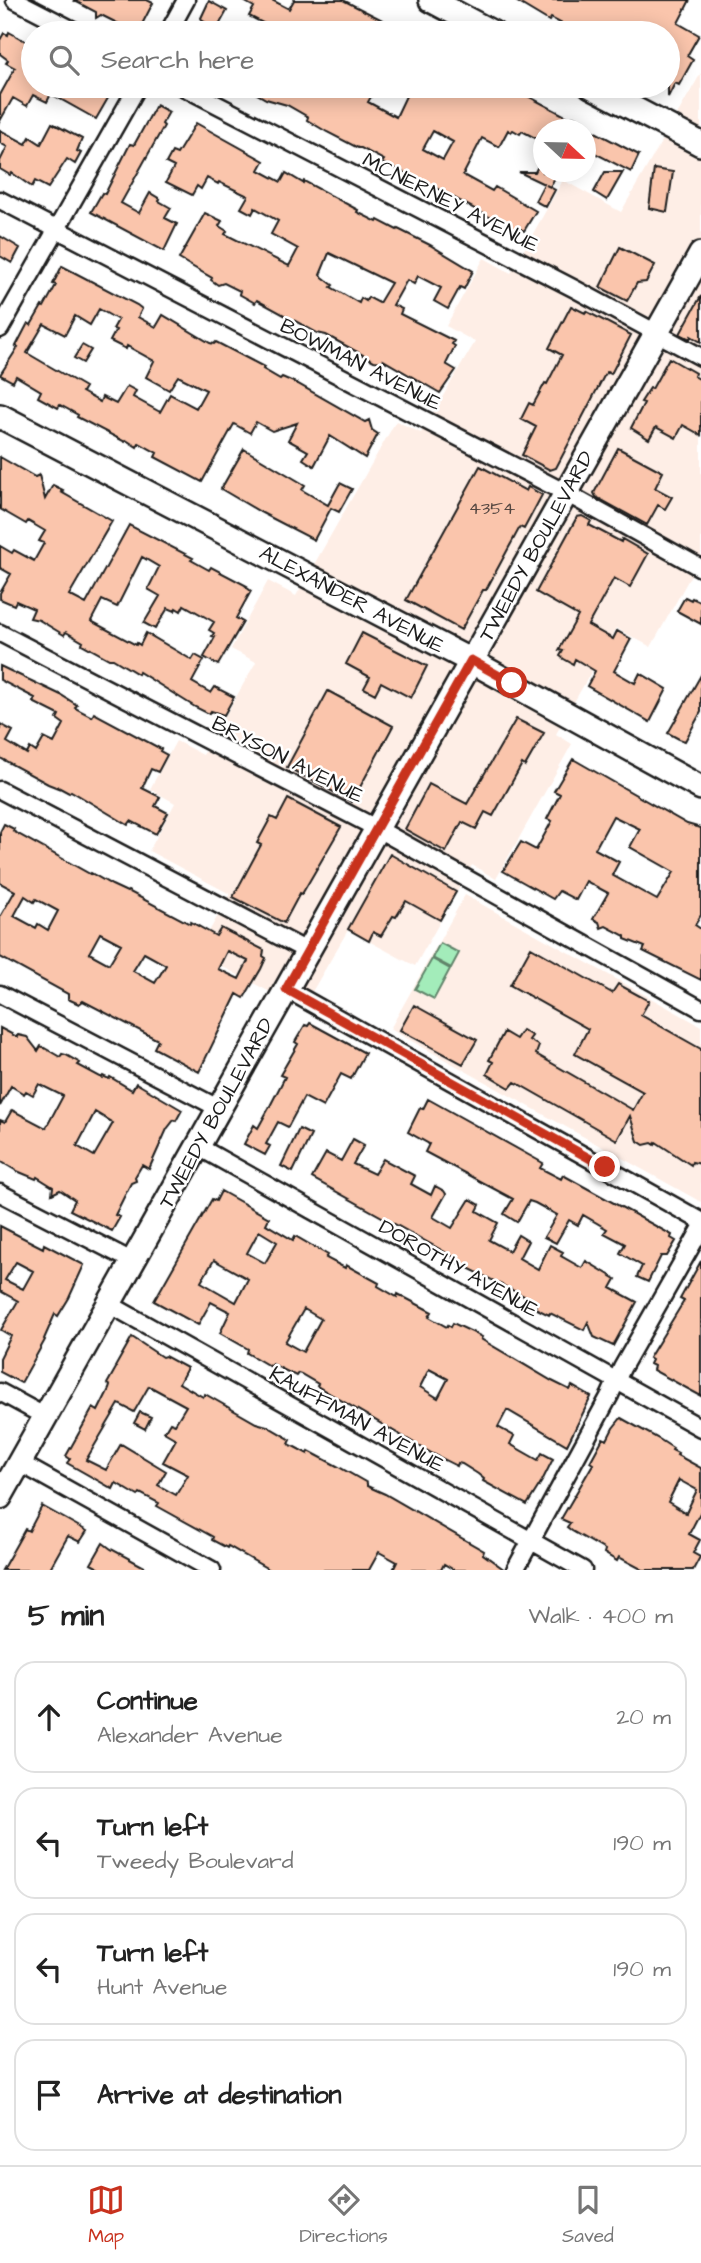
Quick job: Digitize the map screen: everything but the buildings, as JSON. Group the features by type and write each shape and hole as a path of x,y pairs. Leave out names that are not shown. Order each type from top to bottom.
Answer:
{"main road":[{"path":"431,0 470,21"},
{"path":"614,98 701,144"},
{"name":"TWEEDY BOULEVARD","path":"0,1497 701,254"},
{"name":"ALEXANDER AVENUE","path":"0,416 471,660 701,788"}],"street":[{"path":"15,0 56,21"},
{"path":"174,21 186,0"},
{"path":"0,329 131,98"},
{"name":"MCNERNEY AVENUE","path":"204,98 701,357"},
{"name":"BOWMAN AVENUE","path":"0,200 566,493 701,568"},
{"name":"BRYSON AVENUE","path":"0,634 376,828 701,1009"},
{"path":"0,790 307,951"},
{"path":"286,989 701,1221"},
{"path":"0,994 218,1108"},
{"name":"DOROTHY AVENUE","path":"197,1146 701,1428"},
{"path":"0,1193 132,1261"},
{"path":"514,1570 701,1229"},
{"name":"KAUFFMAN AVENUE","path":"109,1304 583,1570"},
{"path":"0,1392 46,1417"},
{"path":"20,1463 212,1570"}],"shaded area":[{"path":"701,73 701,557 651,647 616,628 556,734 572,744 496,879 472,865 415,966 348,930 302,1009 197,953 230,894 149,851 175,803 150,789 176,741 203,755 256,662 231,649 268,581 296,596 396,421 421,433 475,342 446,326 484,258 511,273 562,182 567,182 621,212"},
{"path":"465,895 701,1026 701,1202 390,1029"}],"green space":[{"path":"440,943 459,953 451,968 432,958"},
{"path":"432,959 450,969 434,999 415,989"}],"route":[{"path":"512,683 471,660 286,989 605,1167"}]}
